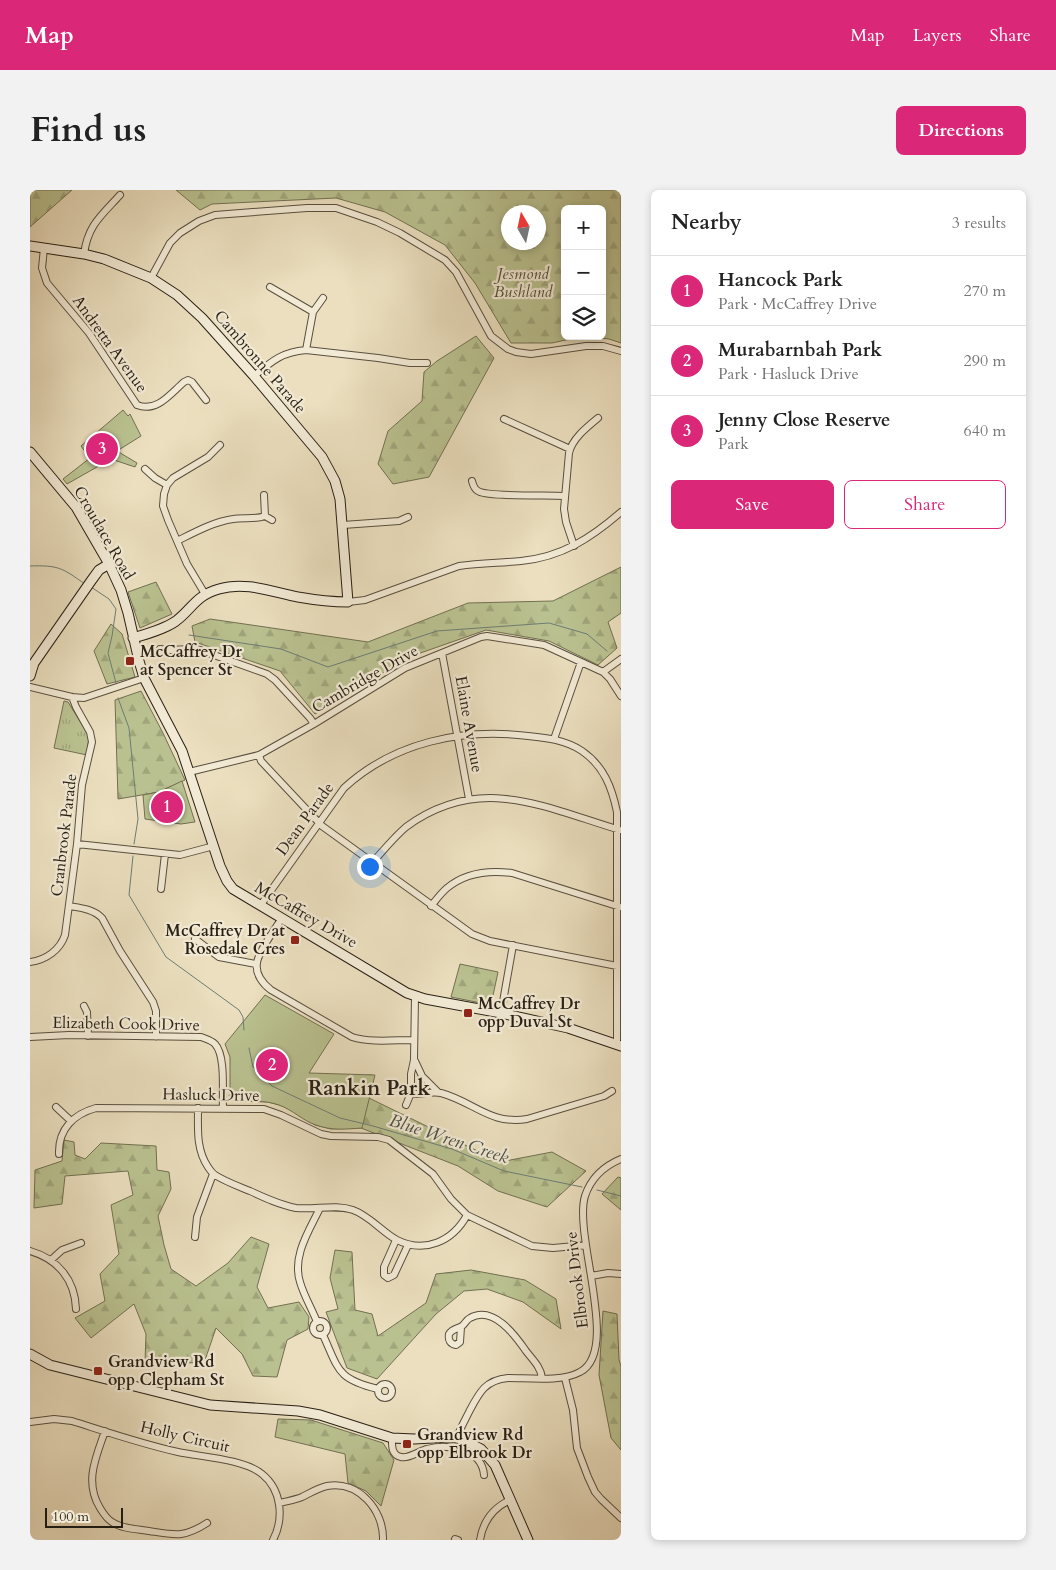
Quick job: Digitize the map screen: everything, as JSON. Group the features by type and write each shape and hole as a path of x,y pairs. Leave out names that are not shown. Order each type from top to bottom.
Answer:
{"street":[{"path":"84,254 90,231 96,220 120,195"},
{"path":"151,278 170,243 180,232 215,215 307,208 336,208 377,222 400,233 445,260 456,272 491,336 508,349 531,354 586,346 603,346 621,351"},
{"name":"Cambronne Parade","path":"30,246 104,259 151,278 177,295 202,318 254,376 330,469 340,499 348,602"},
{"name":"Andretta Avenue","path":"44,248 42,268 47,283 89,332 137,405 146,408 154,407 188,380 192,382 206,400"},
{"path":"270,287 313,312"},
{"path":"306,350 313,312 323,298"},
{"path":"254,376 280,356 306,350 410,363 427,362"},
{"path":"504,418 570,449"},
{"path":"574,546 566,522 564,496 570,449 588,426 598,418"},
{"path":"205,594 187,564 177,541 164,506 164,494 167,485 173,478 208,457 220,445"},
{"name":"Croudace Road","path":"30,452 76,507 109,564 121,590 134,638"},
{"path":"145,469 167,485"},
{"path":"472,481 478,492 488,494 564,496"},
{"path":"264,495 265,516"},
{"path":"134,638 176,621 194,602 205,594 220,589 235,586 252,587 327,602 365,600 459,566 539,558 574,546 588,539 621,512"},
{"path":"177,541 219,522 234,518 258,518 265,516 272,520"},
{"path":"343,525 399,520 408,517"},
{"path":"30,676 34,663 91,581 99,570 109,564"},
{"name":"Cambridge Drive","path":"189,772 259,755 314,724 405,668 481,637 487,636 544,645 603,672 621,696"},
{"name":"McCaffrey Drive","path":"134,638 144,678 182,751 214,846 227,881 233,889 407,993 568,1028 619,1046"},
{"path":"160,649 200,650 267,674 275,680 314,724"},
{"name":"Elaine Avenue","path":"442,653 469,800"},
{"path":"603,672 621,659"},
{"path":"554,739 581,662"},
{"path":"30,687 84,698 144,678"},
{"name":"Cranbrook Parade","path":"30,962 48,955 58,948 63,943 65,935 77,844 82,785 92,742 90,732 72,697"},
{"name":"Dean Parade","path":"260,906 344,788 376,764 429,741 487,733 554,739 572,746 583,752 602,771 610,784 617,812 619,829 617,966 619,1046"},
{"path":"259,755 261,761 318,823 431,906 480,938 617,966"},
{"path":"372,862 405,828 437,809 469,800 503,798 526,801 619,829"},
{"path":"77,844 165,854 184,854 214,846"},
{"path":"161,889 165,854"},
{"path":"431,906 446,888 460,880 478,873 493,871 512,873 619,907"},
{"path":"69,906 88,910 102,918 120,951 153,1002 156,1011 156,1037"},
{"path":"282,918 256,964 259,978 264,985 360,1040 414,1040"},
{"path":"195,939 218,957 256,964"},
{"path":"501,1013 513,945"},
{"path":"406,1105 411,1093 411,1074 414,1060 415,996"},
{"path":"84,1006 87,1012 88,1036"},
{"name":"Elizabeth Cook Drive","path":"30,1037 201,1037 216,1045 219,1051 222,1063 223,1108"},
{"path":"414,1060 422,1076 439,1093"},
{"path":"411,1093 439,1093 494,1117 516,1121 604,1096 612,1090"},
{"path":"56,1106 71,1121 61,1136 59,1154"},
{"name":"Hasluck Drive","path":"71,1121 79,1114 96,1108 271,1110 313,1131 331,1136 378,1137 389,1140 433,1174 451,1200 467,1214 532,1246 553,1248 586,1244"},
{"path":"198,1108 198,1146 213,1174 282,1204 297,1208 354,1210 396,1240 408,1245 425,1247 438,1244 450,1236 467,1214"},
{"name":"Elbrook Drive","path":"457,1437 478,1394 492,1382 508,1378 565,1378 584,1370 591,1362 596,1352 596,1313 586,1244 583,1214 584,1202 588,1189 601,1170 621,1159"},
{"path":"195,1238 197,1217 213,1174"},
{"path":"317,1322 300,1282 298,1270 301,1249 320,1208"},
{"path":"396,1240 384,1270 384,1275 388,1278 394,1275 408,1245"},
{"path":"51,1260 62,1250 81,1243"},
{"path":"30,1252 51,1260 62,1271 73,1292 76,1309"},
{"path":"591,1276 608,1273 621,1274"},
{"path":"461,1327 470,1318 475,1316 489,1316 497,1319 516,1336 540,1370 542,1378"},
{"path":"317,1322 314,1325 314,1332 318,1335 323,1335"},
{"path":"317,1322 324,1322 327,1326 326,1332 323,1335"},
{"path":"323,1335 338,1368 343,1374 352,1381 378,1389"},
{"path":"30,1354 50,1365 198,1402 308,1412 392,1438 457,1437 475,1445 492,1460 499,1471 528,1540"},
{"path":"565,1378 573,1410 577,1448 588,1477 595,1492 621,1518"},
{"name":"Holly Circuit","path":"30,1422 54,1419 72,1421 177,1451 252,1468 263,1474 280,1503"},
{"path":"105,1431 91,1474 91,1487 95,1500 103,1514 113,1522 126,1528 171,1534 188,1534 207,1523"},
{"path":"392,1438 393,1452 399,1456 405,1457 430,1448 451,1447 470,1453 479,1460 484,1475"},
{"path":"273,1540 278,1525 280,1503 297,1499 320,1488 338,1485 350,1488 366,1497 375,1509 382,1526 383,1540"},
{"path":"480,1540 483,1527 494,1510 510,1500"}],"green space":[{"path":"30,190 72,190 30,227"},
{"name":"Jesmond Bushland","path":"176,190 621,190 621,343 606,339 606,205 561,205 561,340 566,340 552,343 511,343 475,283 445,245 385,212 336,198 212,204 200,210"},
{"path":"476,336 494,358 429,477 393,484 378,464 388,431 422,401 424,372 437,361"},
{"path":"123,410 128,416 130,414 141,436 117,451 137,463 135,467 108,458 97,467 67,484 63,479 90,458 81,446"},
{"path":"621,567 621,613 608,622 617,648 598,665 549,641 486,630 409,657 315,714 280,671 195,642 192,626 210,619 368,642 468,603 553,601"},
{"path":"156,582 172,614 140,628 128,592"},
{"path":"111,624 122,634 135,677 107,684 94,651"},
{"path":"141,691 185,780 159,792 118,799 115,700"},
{"path":"64,701 68,702 89,736 87,755 54,748"},
{"path":"182,781 195,822 181,824 145,819 143,795 159,792"},
{"path":"460,964 498,972 491,1005 451,997"},
{"path":"265,995 334,1034 309,1073 375,1075 362,1128 339,1129 322,1127 274,1103 233,1101 230,1098 230,1057 225,1044"},
{"path":"372,1075 369,1098 500,1162 552,1152 586,1171 547,1207 498,1191 458,1166 361,1128 331,1129 315,1125 290,1109 279,1105 268,1102 233,1101 229,1095 280,1081"},
{"path":"64,1140 74,1142 75,1155 85,1159 101,1143 156,1146 157,1170 169,1172 171,1189 158,1216 164,1245 171,1269 196,1286 228,1263 251,1237 269,1244 257,1287 268,1308 299,1302 309,1317 308,1329 287,1340 277,1377 253,1376 242,1354 216,1328 204,1363 145,1362 146,1334 134,1304 91,1338 75,1318 105,1301 100,1274 119,1254 111,1205 133,1195 128,1171 65,1176 62,1204 34,1208 35,1170 62,1161"},
{"path":"618,1177 621,1178 621,1210 602,1194"},
{"path":"335,1250 352,1252 355,1310 372,1314 378,1336 426,1303 436,1274 471,1270 525,1280 556,1299 561,1329 523,1302 487,1289 464,1291 436,1314 377,1379 347,1368 326,1312 338,1309 330,1278"},
{"path":"603,1311 617,1314 619,1360 621,1366 621,1450 611,1438 599,1375"},
{"path":"278,1419 311,1420 383,1443 394,1460 381,1506 366,1491 348,1483 345,1454 275,1437"}],"waterway":[{"name":"Blue Wren Creek","path":"30,566 54,567 71,574 85,584"},
{"name":"Blue Wren Creek","path":"91,587 109,599 116,609 108,653 116,683"},
{"path":"189,635 281,649 328,667 437,631 549,623 587,634 607,651"},
{"name":"Blue Wren Creek","path":"118,698 129,728 138,819 134,844"},
{"name":"Blue Wren Creek","path":"133,856 129,895 166,957 239,1010 243,1017 244,1030"},
{"name":"Blue Wren Creek","path":"249,1048 253,1067 272,1086 340,1118 452,1149 504,1171 582,1187"},
{"name":"Blue Wren Creek","path":"597,1190 621,1196"}],"place":[{"name":"Jenny Close Reserve","path":"102,449"},
{"name":"McCaffrey Dr at Spencer St","path":"130,661"},
{"name":"Hancock Park","path":"167,807"},
{"name":"McCaffrey Dr at Rosedale Cres","path":"295,940"},
{"name":"McCaffrey Dr opp Duval St","path":"468,1013"},
{"name":"Murabarnbah Park","path":"272,1065"},
{"name":"Grandview Rd opp Clepham St","path":"98,1371"},
{"name":"Grandview Rd opp Elbrook Dr","path":"407,1444"}],"district":[{"name":"Rankin Park","path":"369,1088"}]}
